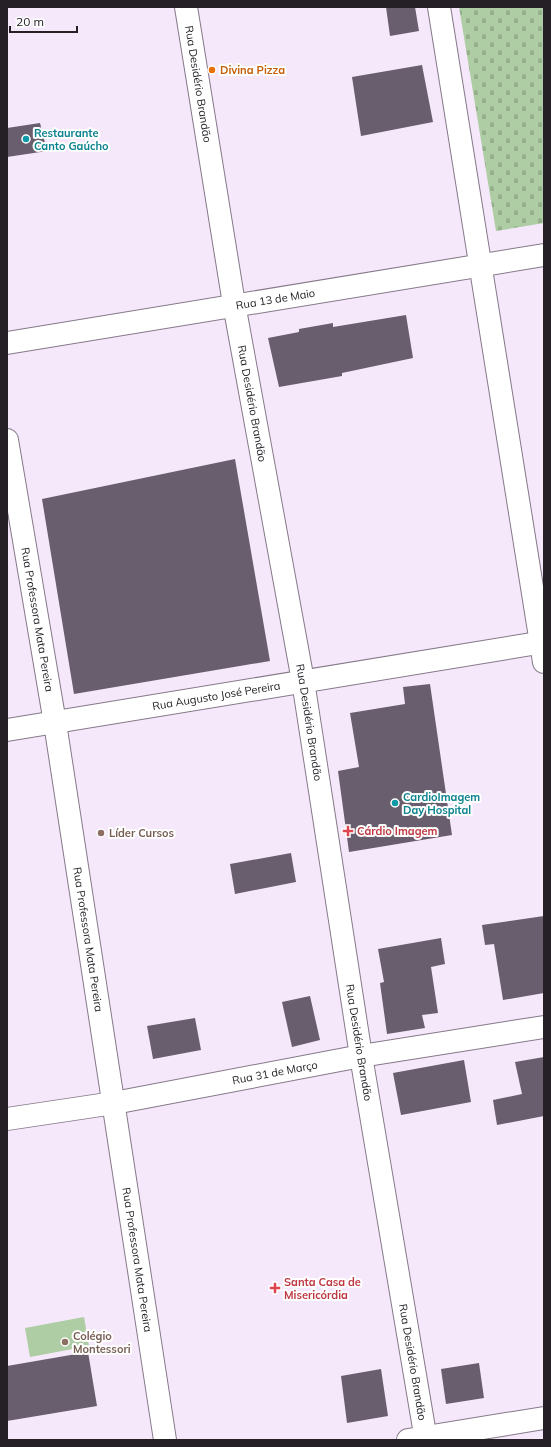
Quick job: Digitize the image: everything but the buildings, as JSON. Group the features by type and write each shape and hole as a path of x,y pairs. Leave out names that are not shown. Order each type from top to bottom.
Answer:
{"street":[{"name":"Rua Desidério Brandão","path":"186,7 234,304 303,681 420,1439"},
{"path":"439,7 479,266 543,649"},
{"name":"Rua 13 de Maio","path":"7,343 234,304 544,255"},
{"name":"Rua Professora Mata Pereira","path":"7,440 55,722 165,1440"},
{"name":"Rua Augusto José Pereira","path":"7,730 303,681 543,649"},
{"name":"Rua 31 de Março","path":"7,1119 114,1103 361,1056 544,1027"},
{"path":"420,1439 544,1418"}],"green space":[{"path":"459,7 544,7 544,223 496,231"},
{"path":"84,1317 89,1346 30,1357 25,1328"}],"place":[{"name":"Divina Pizza","path":"212,70"},
{"name":"Restaurante Canto Gaúcho","path":"26,139"},
{"name":"CardioImagem Day Hospital","path":"395,803"},
{"name":"Cárdio Imagem","path":"348,831"},
{"name":"Líder Cursos","path":"101,833"},
{"name":"Santa Casa de Misericórdia","path":"275,1288"},
{"name":"Colégio Montessori","path":"65,1342"}]}
